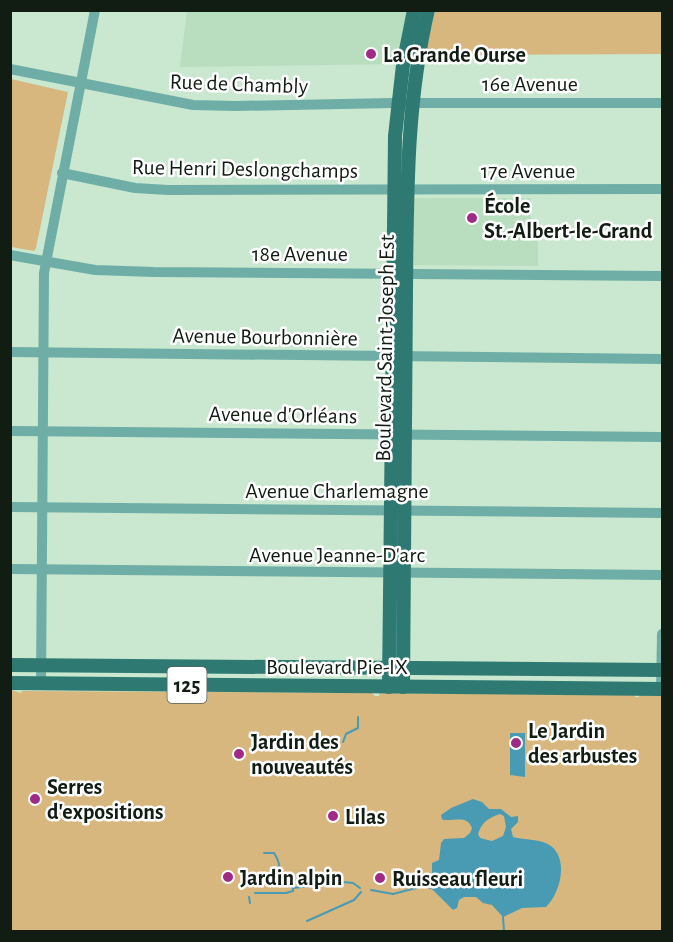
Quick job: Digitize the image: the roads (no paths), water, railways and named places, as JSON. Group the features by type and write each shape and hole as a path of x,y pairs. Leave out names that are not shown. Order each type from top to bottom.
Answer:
{"main road":[{"name":"Boulevard Saint-Joseph Est","path":"396,687 400,189 414,10"},
{"name":"Boulevard Saint-Joseph Est","path":"405,103 428,10"},
{"name":"Boulevard Pie-IX","path":"10,665 662,670"},
{"name":"Boulevard Pie-IX","path":"10,684 662,689"}],"street":[{"path":"40,684 44,273 95,10"},
{"name":"Rue de Chambly","path":"10,69 193,105 405,103"},
{"name":"16e Avenue","path":"405,103 663,103"},
{"name":"Rue Henri Deslongchamps","path":"62,173 135,188 168,190 400,189"},
{"name":"17e Avenue","path":"400,189 663,189"},
{"name":"18e Avenue","path":"10,255 95,270 142,272 663,276"},
{"name":"Avenue Bourbonnière","path":"10,352 663,359"},
{"name":"Avenue d'Orléans","path":"10,431 663,437"},
{"name":"Avenue Charlemagne","path":"10,507 663,513"},
{"name":"Avenue Jeanne-D'arc","path":"10,569 663,575"},
{"path":"662,689 663,634"}],"water":[{"path":"510,733 525,733 525,777 510,775"},
{"path":"473,799 482,802 489,809 501,809 511,817 518,816 518,822 511,829 513,837 547,844 557,852 561,868 560,877 555,894 546,907 522,908 503,917 492,905 483,903 476,897 464,897 459,900 457,908 453,910 433,890 426,887 416,888 417,885 426,883 432,876 432,863 439,860 441,843 444,839 464,838 470,833 472,828 467,821 442,819 441,815","holes":["500,814 504,816 506,827 503,836 492,841 480,838 478,834 486,821"]}],"waterway":[{"path":"343,742 346,734 358,728 358,717"},
{"path":"255,893 293,891 284,879 274,853 264,853"},
{"path":"293,888 343,882 353,883 360,888"},
{"path":"371,890 393,894 416,888"},
{"path":"307,921 354,900 361,892"},
{"path":"249,897 250,903"},
{"path":"503,917 504,931"}],"place":[{"name":"La Grande Ourse","path":"371,54"},
{"name":"École St.-Albert-le-Grand","path":"472,218"},
{"name":"Le Jardin des arbustes","path":"516,743"},
{"name":"Jardin des nouveautés","path":"239,754"},
{"name":"Serres d'expositions","path":"35,799"},
{"name":"Lilas","path":"333,816"},
{"name":"Jardin alpin","path":"228,877"},
{"name":"Ruisseau fleuri","path":"380,878"}]}
